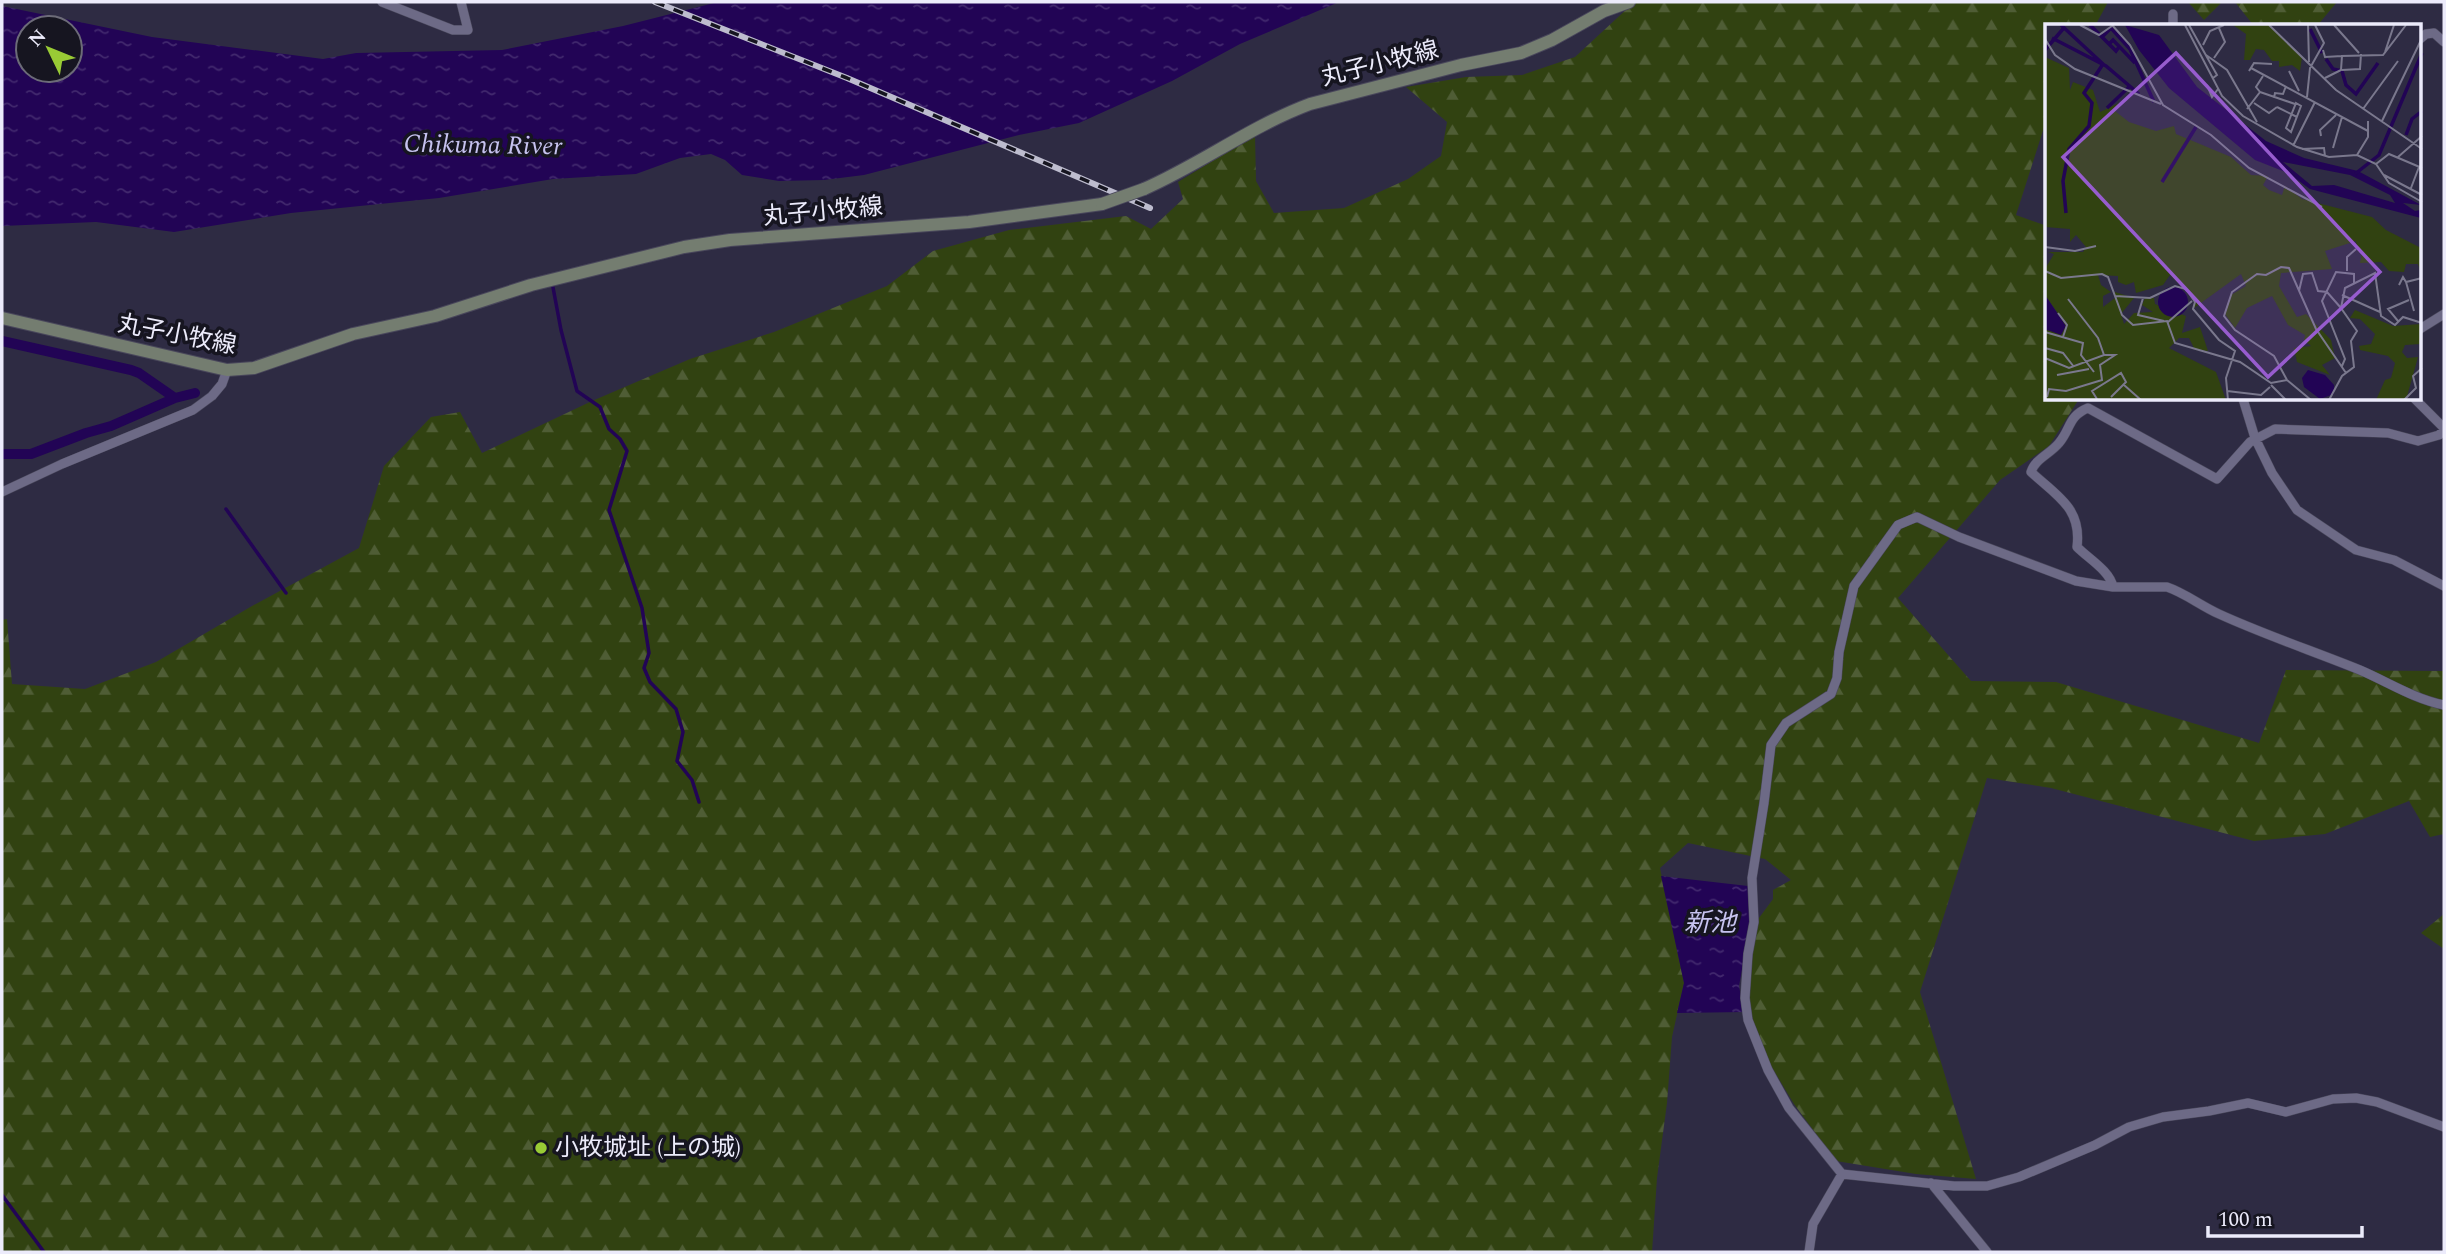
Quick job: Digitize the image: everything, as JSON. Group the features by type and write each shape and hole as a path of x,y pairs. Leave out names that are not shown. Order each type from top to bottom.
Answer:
{"street":[{"path":"382,2 453,30 468,30 461,2"},
{"name":"丸子小牧線","path":"2,318 227,370 254,368 353,334 435,316 531,285 684,247 730,240 969,222 1102,204 1175,176 1259,126 1288,112 1461,65 1537,48 1604,11 1629,2"},
{"path":"2173,14 2173,24"},
{"path":"2422,37 2434,33 2444,43"},
{"path":"2422,327 2444,314"},
{"path":"2,492 192,410 212,396 222,384 227,370"},
{"path":"2244,401 2255,438 2272,473 2297,510 2356,550 2394,560 2444,586"},
{"path":"2113,587 2112,581 2077,547 2076,517 2069,507 2031,472 2033,465 2059,443 2077,412 2088,408 2217,480 2255,438 2275,429 2388,433 2418,441 2439,435 2444,428 2417,401"},
{"path":"2444,705 2416,698 2366,673 2242,624 2178,591 2166,587 2113,587 2076,581 1959,537 1917,517 1908,519 1898,525 1854,586 1839,652 1837,678 1831,694 1786,723 1771,745 1752,878 1754,922 1748,954 1745,998 1748,1020 1768,1070 1789,1108 1842,1174 1954,1186 1987,1186 2019,1177 2095,1145 2129,1127 2163,1117 2248,1102 2286,1112 2333,1099 2356,1098 2377,1102 2444,1127"},
{"path":"1809,1252 1813,1224 1842,1174"},
{"path":"1931,1183 1987,1252"}],"green space":[{"path":"1638,2 2108,2 2096,24 2045,24 2045,124 2016,215 2045,225 2045,401 2078,401 2049,446 2000,480 1898,598 1971,681 2056,682 2259,743 2286,670 2444,671 2444,834 2430,837 2409,801 2325,834 2254,841 2051,788 1987,778 1920,992 1976,1179 1916,1174 1836,1161 1794,1104 1771,1066 1752,1019 1748,997 1756,922 1773,899 1773,890 1791,880 1765,859 1688,843 1660,868 1684,983 1672,1037 1652,1252 2,1252 2,620 7,619 12,684 85,689 156,662 359,548 384,466 431,417 460,412 482,453 690,359 774,332 887,286 933,251 1009,230 1126,216 1151,229 1183,199 1178,182 1255,135 1256,181 1274,213 1344,208 1408,179 1441,156 1447,122 1406,87 1466,77 1522,75 1575,57 1629,7"},
{"path":"2188,2 2222,2 2204,20"},
{"path":"2235,2 2337,2 2319,24 2252,24"},
{"path":"2444,914 2444,949 2421,933"}],"water":[{"name":"Chikuma River","path":"718,2 1339,2 1240,44 1172,81 1079,123 1019,135 864,175 824,180 779,181 742,175 725,160 711,154 680,158 636,174 553,179 439,198 291,213 174,232 96,222 2,226 2,6 41,14 14,14 14,84 84,84 84,23 152,37 323,59 356,53 502,50 623,26"},
{"name":"新池","path":"1661,876 1748,886 1751,921 1739,986 1744,1012 1677,1013 1684,983"}],"waterway":[{"path":"552,282 577,391 600,407 609,429 620,439 627,451 609,510 642,608 649,653 644,668 650,682 676,709 683,732 677,761 692,780 699,802"},
{"path":"2,341 131,370 175,398"},
{"path":"2,454 31,454 111,426 175,398 195,393"},
{"path":"226,509 286,593"},
{"path":"2,1195 44,1252"}],"railway":[{"path":"655,2 847,78 1150,208"}],"place":[{"name":"小牧城址 (上の城)","path":"541,1148"}]}
